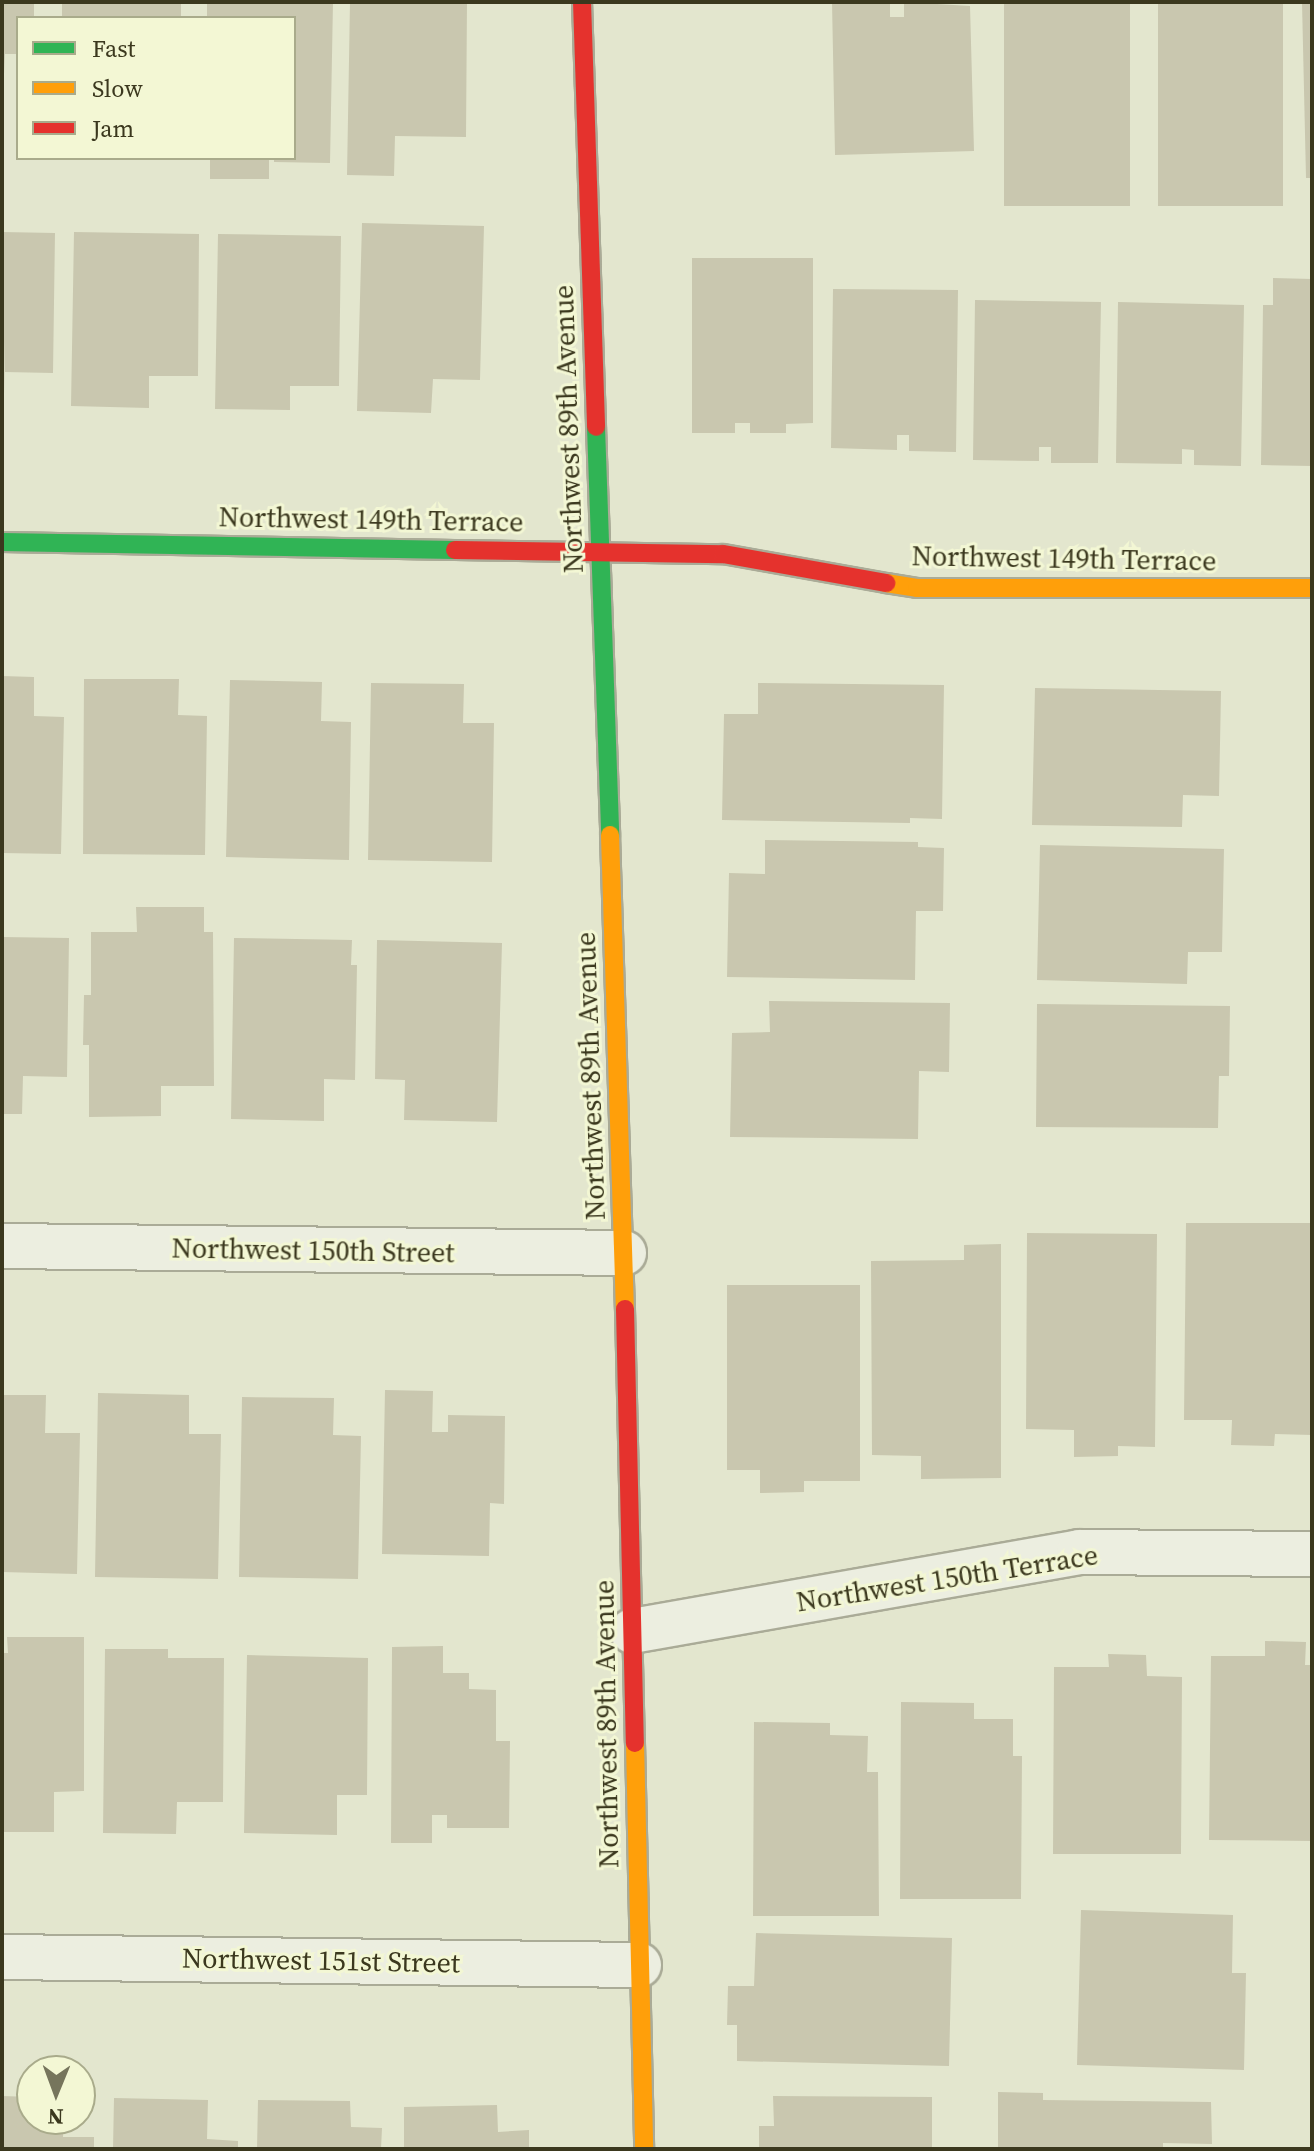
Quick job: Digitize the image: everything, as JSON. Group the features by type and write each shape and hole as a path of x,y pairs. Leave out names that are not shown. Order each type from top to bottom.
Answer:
{"street":[{"name":"Northwest 89th Avenue","path":"582,2 624,1253 644,2149"},
{"name":"Northwest 149th Terrace","path":"2,542 723,554 917,588 1312,588"},
{"name":"Northwest 150th Street","path":"2,1246 624,1253"},
{"name":"Northwest 150th Terrace","path":"632,1631 1079,1552 1312,1554"},
{"name":"Northwest 151st Street","path":"2,1957 639,1965"}],"building":[{"path":"2,2 34,2 34,16 16,16 16,54 5,54 5,74"},
{"path":"62,2 181,2 181,16 62,16"},
{"path":"207,2 333,2 330,163 274,162 296,160 296,16 207,16"},
{"path":"350,2 467,2 466,137 395,136 394,176 347,175"},
{"path":"832,2 890,2 890,17 904,17 904,2 970,6 974,151 835,155"},
{"path":"1004,2 1130,2 1130,206 1004,206"},
{"path":"1158,2 1283,2 1283,206 1158,206"},
{"path":"1302,2 1312,2 1312,178 1306,178"},
{"path":"210,160 269,160 269,179 210,179"},
{"path":"362,223 484,226 480,380 433,379 431,413 357,411"},
{"path":"2,232 55,233 53,373 5,372 5,395"},
{"path":"74,232 199,234 198,376 149,376 149,408 71,406"},
{"path":"218,234 341,236 339,386 290,386 290,410 215,409"},
{"path":"692,258 813,258 813,423 786,424 786,433 750,433 750,423 735,423 735,433 692,433"},
{"path":"1273,278 1312,279 1312,466 1261,465 1263,305 1273,305"},
{"path":"833,289 958,290 956,452 909,451 909,435 897,435 897,450 831,448"},
{"path":"975,300 1101,302 1098,463 1051,463 1051,447 1039,447 1039,461 973,460"},
{"path":"1118,302 1244,305 1241,466 1194,465 1194,450 1182,449 1182,464 1116,463"},
{"path":"2,676 34,677 34,716 64,717 61,854 2,853"},
{"path":"84,679 179,679 178,715 207,716 205,855 83,854"},
{"path":"230,680 322,682 321,721 351,722 349,860 226,857"},
{"path":"371,683 464,684 463,723 494,723 492,862 368,860"},
{"path":"758,683 944,685 942,819 910,818 910,823 722,820 724,714 758,714"},
{"path":"1035,688 1221,691 1219,796 1183,795 1182,827 1032,825"},
{"path":"765,840 918,842 918,847 944,848 943,911 916,911 915,980 727,977 729,873 765,874"},
{"path":"1040,845 1224,849 1222,952 1188,952 1187,984 1037,980"},
{"path":"136,907 204,907 204,932 213,932 214,1086 161,1086 161,1116 89,1117 89,1045 83,1045 84,995 91,995 91,932 137,932"},
{"path":"2,937 69,938 67,1077 23,1076 22,1114 2,1114"},
{"path":"234,938 352,940 351,965 357,965 355,1080 324,1079 324,1121 231,1119"},
{"path":"377,940 502,943 497,1122 404,1120 405,1080 375,1079"},
{"path":"769,1001 950,1003 949,1072 919,1071 918,1139 730,1137 732,1033 770,1032"},
{"path":"1037,1004 1230,1006 1229,1076 1219,1076 1218,1128 1036,1127"},
{"path":"1186,1223 1312,1223 1312,1435 1275,1434 1274,1446 1231,1445 1232,1420 1184,1420"},
{"path":"1027,1233 1157,1234 1155,1447 1118,1446 1118,1456 1074,1457 1074,1430 1026,1429"},
{"path":"1001,1244 1001,1478 921,1479 921,1456 872,1455 871,1261 964,1260 964,1245"},
{"path":"727,1285 860,1285 860,1481 804,1481 804,1492 760,1493 760,1470 727,1470"},
{"path":"385,1390 433,1391 432,1432 448,1432 448,1415 505,1416 504,1504 490,1503 489,1556 382,1554"},
{"path":"98,1393 189,1395 189,1434 221,1434 218,1579 95,1577"},
{"path":"2,1395 46,1395 45,1433 80,1433 77,1574 2,1572"},
{"path":"242,1397 334,1398 333,1435 361,1436 358,1579 239,1577"},
{"path":"7,1637 84,1637 84,1791 54,1792 54,1832 2,1832 2,1653 8,1653"},
{"path":"1265,1641 1306,1642 1305,1665 1312,1665 1312,1841 1209,1840 1211,1656 1265,1656"},
{"path":"443,1646 443,1673 469,1673 469,1689 496,1690 496,1741 510,1741 509,1828 447,1828 447,1815 432,1815 432,1843 391,1843 392,1647"},
{"path":"105,1649 168,1649 168,1658 224,1658 223,1802 177,1802 176,1834 103,1833"},
{"path":"1108,1654 1146,1655 1147,1676 1182,1677 1181,1854 1053,1854 1054,1667 1109,1667"},
{"path":"247,1655 368,1658 367,1795 337,1795 337,1835 244,1833"},
{"path":"901,1702 974,1703 974,1719 1013,1719 1013,1756 1022,1756 1021,1899 900,1899"},
{"path":"754,1722 830,1723 830,1735 868,1736 867,1772 878,1772 879,1916 753,1916"},
{"path":"1081,1910 1233,1915 1232,1973 1246,1973 1244,2070 1077,2065"},
{"path":"756,1933 952,1938 949,2066 737,2061 737,2025 727,2025 728,1986 754,1986"},
{"path":"998,2092 1043,2093 1043,2100 1211,2102 1212,2144 1163,2143 1163,2149 998,2149"},
{"path":"2,2096 16,2096 16,2135 94,2137 94,2149 2,2149"},
{"path":"773,2096 932,2097 932,2149 759,2149 759,2126 774,2126"},
{"path":"114,2098 208,2100 207,2139 238,2141 238,2149 113,2149"},
{"path":"258,2100 350,2101 351,2127 382,2128 381,2149 257,2149"},
{"path":"497,2105 498,2132 529,2130 529,2149 404,2149 404,2107"}],"traffic: fast":[{"path":"596,427 610,835"},
{"path":"2,542 455,550"}],"traffic: slow":[{"path":"886,583 917,588 1312,588"},
{"path":"610,835 625,1309"},
{"path":"635,1743 644,2149"}],"traffic: jam":[{"path":"582,2 596,427"},
{"path":"455,550 723,554 886,583"},
{"path":"625,1309 635,1743"}]}
